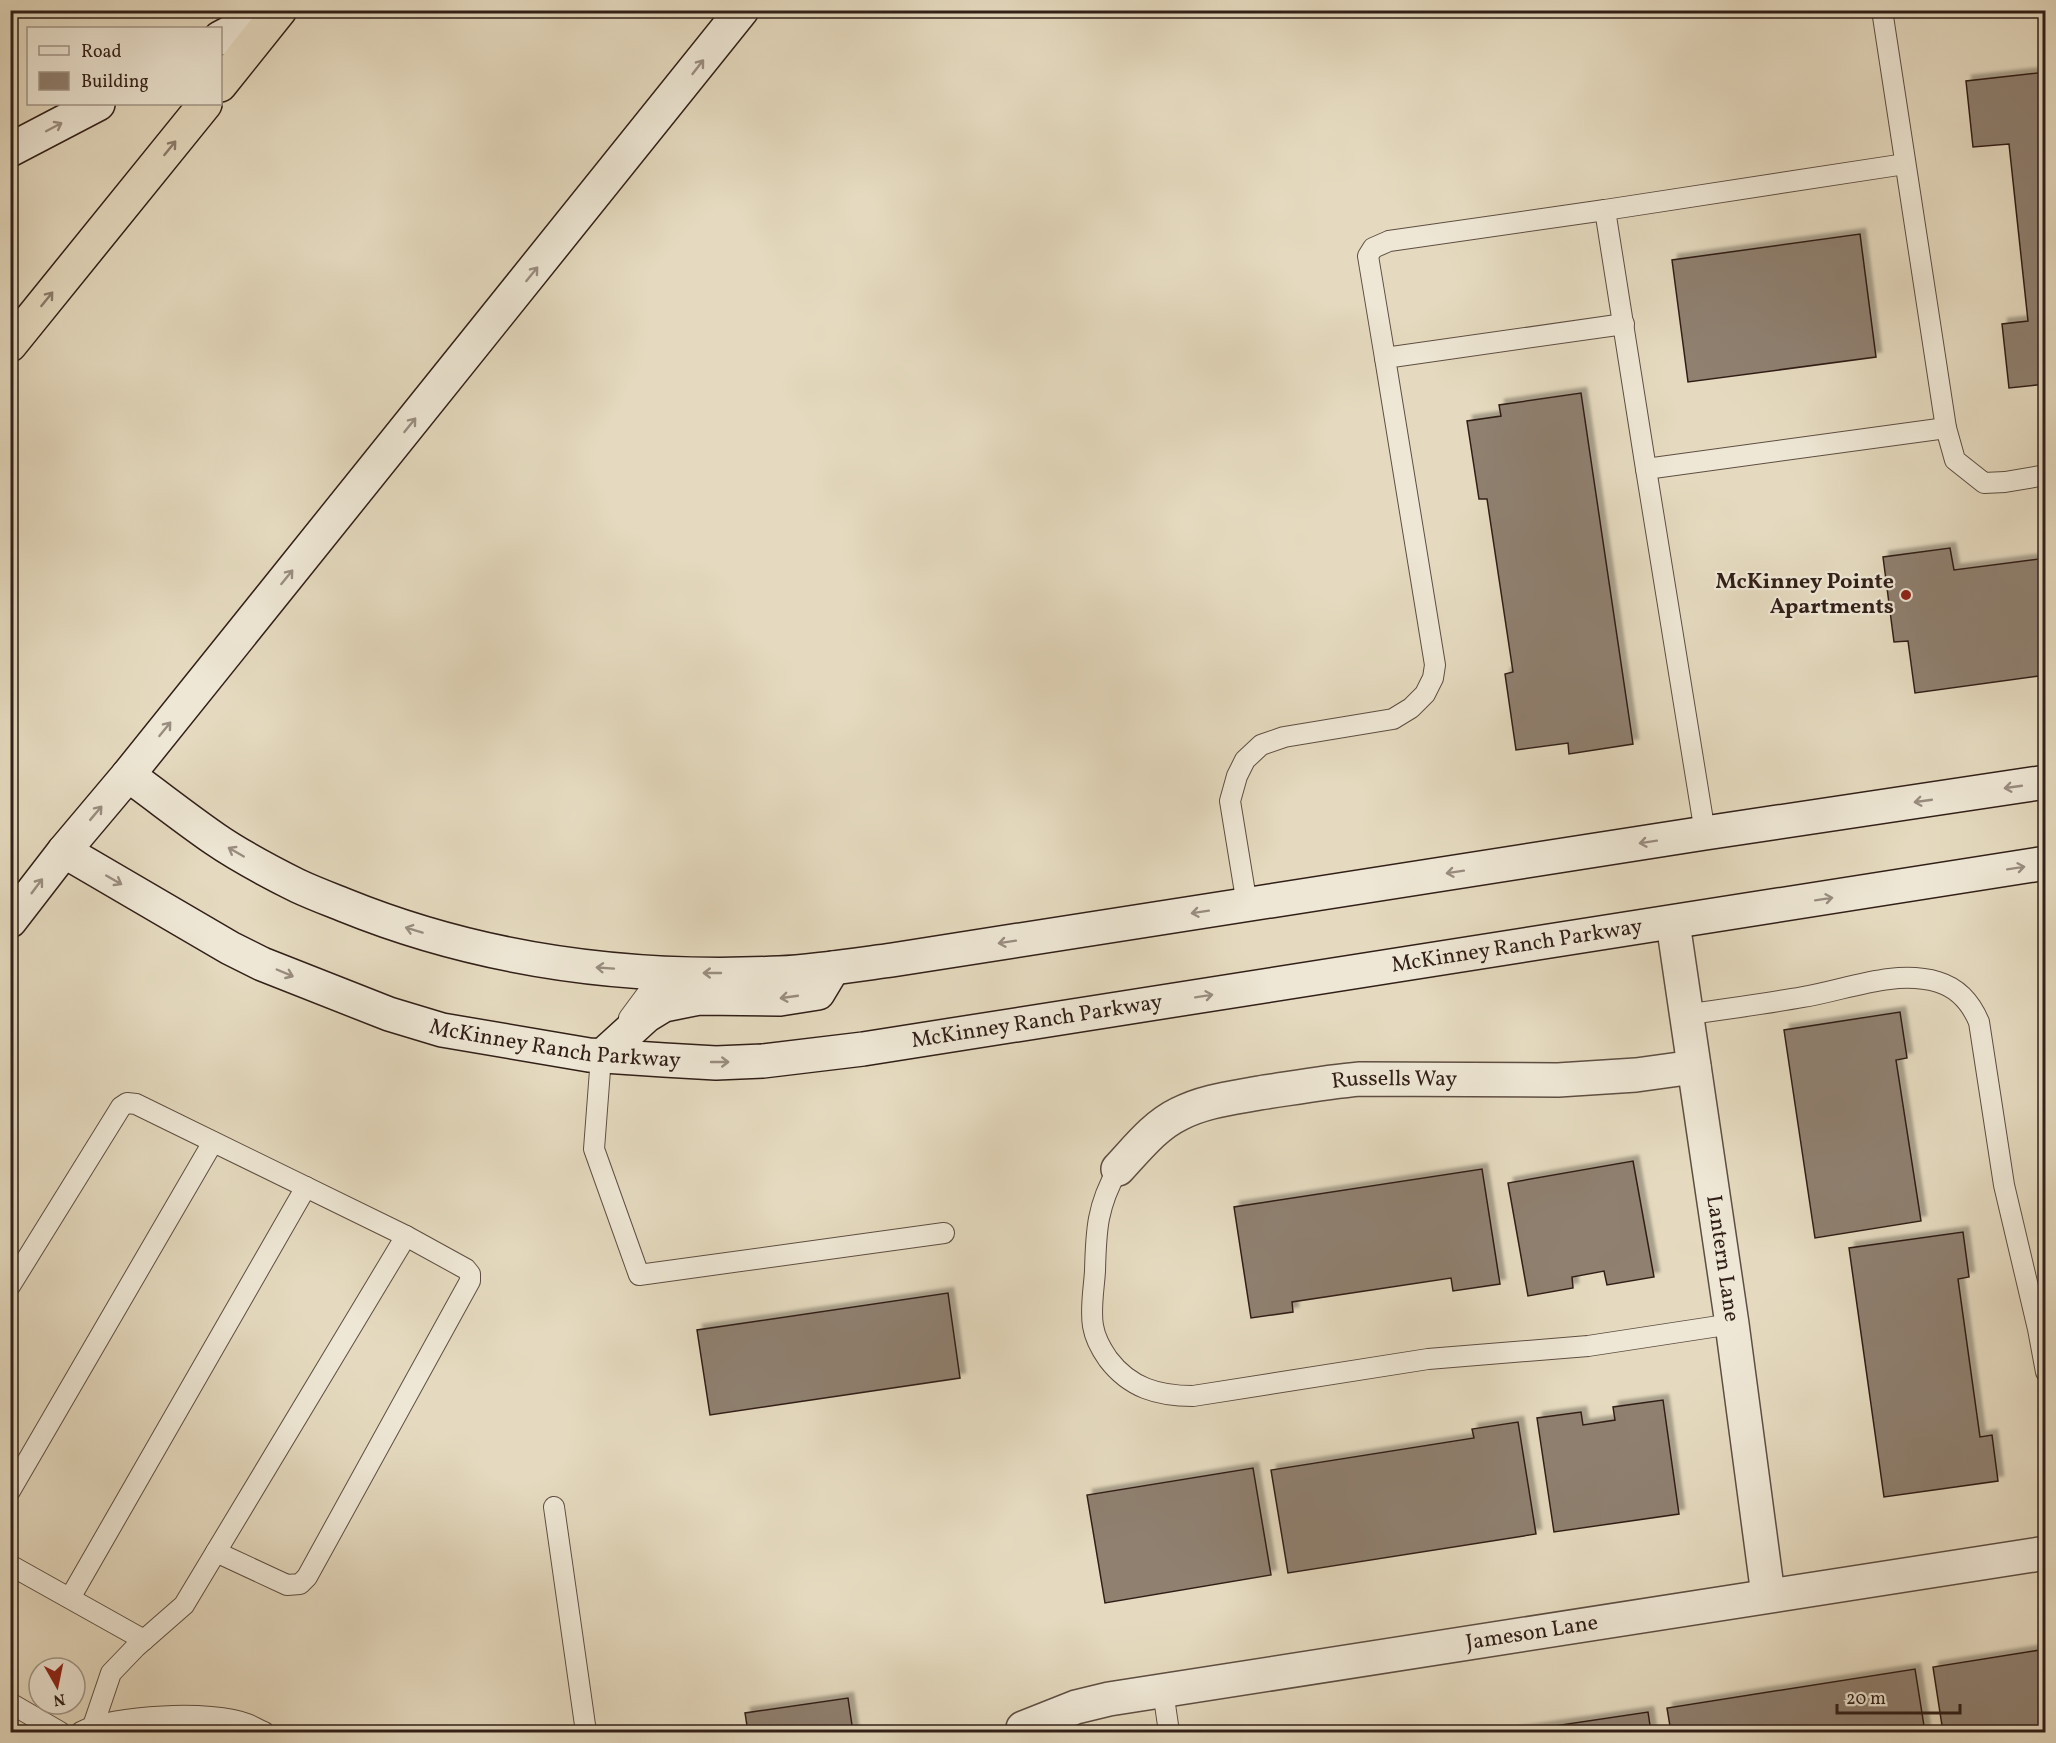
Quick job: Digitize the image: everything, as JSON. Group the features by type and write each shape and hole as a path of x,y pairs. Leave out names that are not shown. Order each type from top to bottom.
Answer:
{"highway":[{"path":"222,82 280,10"},
{"path":"10,345 205,105"}],"main road":[{"path":"222,37 273,10"},
{"path":"10,921 64,851 662,113 742,10"},
{"path":"10,150 96,105"},
{"path":"128,774 217,840 243,856 299,887 380,919 466,945 519,957 590,967 663,972 769,973 833,968 2046,782"},
{"name":"McKinney Ranch Parkway","path":"64,851 230,948 262,964 389,1014 442,1030 601,1057 716,1062 763,1061 824,1054 2046,863"},
{"name":"Lantern Lane","path":"1673,923 1732,1324 1768,1596"},
{"path":"601,1057 646,1016 664,1005 699,998 780,999 818,993 833,968"},
{"name":"Russells Way","path":"1118,1169 1157,1128 1178,1114 1198,1105 1220,1100 1360,1079 1558,1080 1636,1075 1694,1067"},
{"name":"Jameson Lane","path":"1023,1728 1076,1707 1109,1699 2046,1554"}],"lane":[{"path":"1882,10 1946,428 1955,460 1984,483 2046,475"},
{"path":"1247,905 1230,801 1237,776 1245,760 1261,745 1284,737 1393,719 1411,708 1425,694 1433,678 1435,665 1368,256 1373,248 1389,241 1905,164"},
{"path":"1605,210 1706,833"},
{"path":"1385,358 1624,324"},
{"path":"1646,469 1946,428"},
{"path":"663,972 601,1057 594,1149 639,1275 944,1233"},
{"path":"1686,1015 1802,998 1904,978 1940,982 1963,997 1973,1008 1979,1022 2008,1207 2038,1329 2046,1372"},
{"path":"10,1286 121,1107 127,1103 136,1104 406,1236 466,1269 470,1274 470,1281 307,1577 300,1584 287,1585 216,1552"},
{"path":"10,1491 213,1142"},
{"path":"1118,1169 1101,1204 1096,1230 1092,1325 1102,1351 1112,1364 1140,1388 1156,1393 1193,1396 1428,1359 1588,1346 1732,1324"},
{"path":"70,1598 306,1187"},
{"path":"87,1729 111,1673 184,1605 406,1236"},
{"path":"554,1507 586,1732"},
{"path":"10,1565 144,1640"},
{"path":"1163,1691 1169,1732"},
{"path":"10,1703 60,1732"},
{"path":"87,1729 136,1719 194,1714 246,1723 264,1732"}],"building":[{"path":"2046,72 2046,384 2009,388 2002,324 2028,321 2009,144 1973,147 1966,81"},
{"path":"1860,234 1876,357 1688,382 1672,260"},
{"path":"1581,393 1633,744 1569,754 1568,743 1516,750 1505,674 1513,672 1487,499 1479,499 1467,421 1501,416 1499,405"},
{"path":"1950,548 1954,570 2046,558 2046,675 1915,693 1908,641 1894,642 1883,557"},
{"path":"1900,1012 1907,1058 1896,1060 1921,1221 1815,1238 1784,1030"},
{"path":"1633,1161 1654,1277 1607,1285 1604,1271 1572,1277 1573,1288 1528,1296 1508,1183"},
{"path":"1482,1169 1500,1284 1453,1291 1451,1278 1292,1302 1293,1312 1251,1318 1234,1207"},
{"path":"1963,1232 1969,1277 1958,1279 1980,1437 1992,1435 1998,1481 1884,1497 1849,1248"},
{"path":"948,1293 960,1378 710,1415 697,1330"},
{"path":"1663,1400 1679,1514 1554,1532 1537,1418 1581,1412 1583,1425 1615,1420 1613,1407"},
{"path":"1518,1422 1536,1534 1288,1573 1271,1470 1474,1438 1472,1429"},
{"path":"1253,1468 1271,1575 1105,1603 1087,1495"},
{"path":"2046,1649 2046,1732 1943,1732 1933,1667"},
{"path":"1915,1669 1925,1732 1671,1732 1667,1708"},
{"path":"848,1698 853,1732 748,1732 745,1713"},
{"path":"1648,1712 1651,1732 1514,1732"}],"place":[{"name":"McKinney Pointe Apartments","path":"1906,595"}]}
